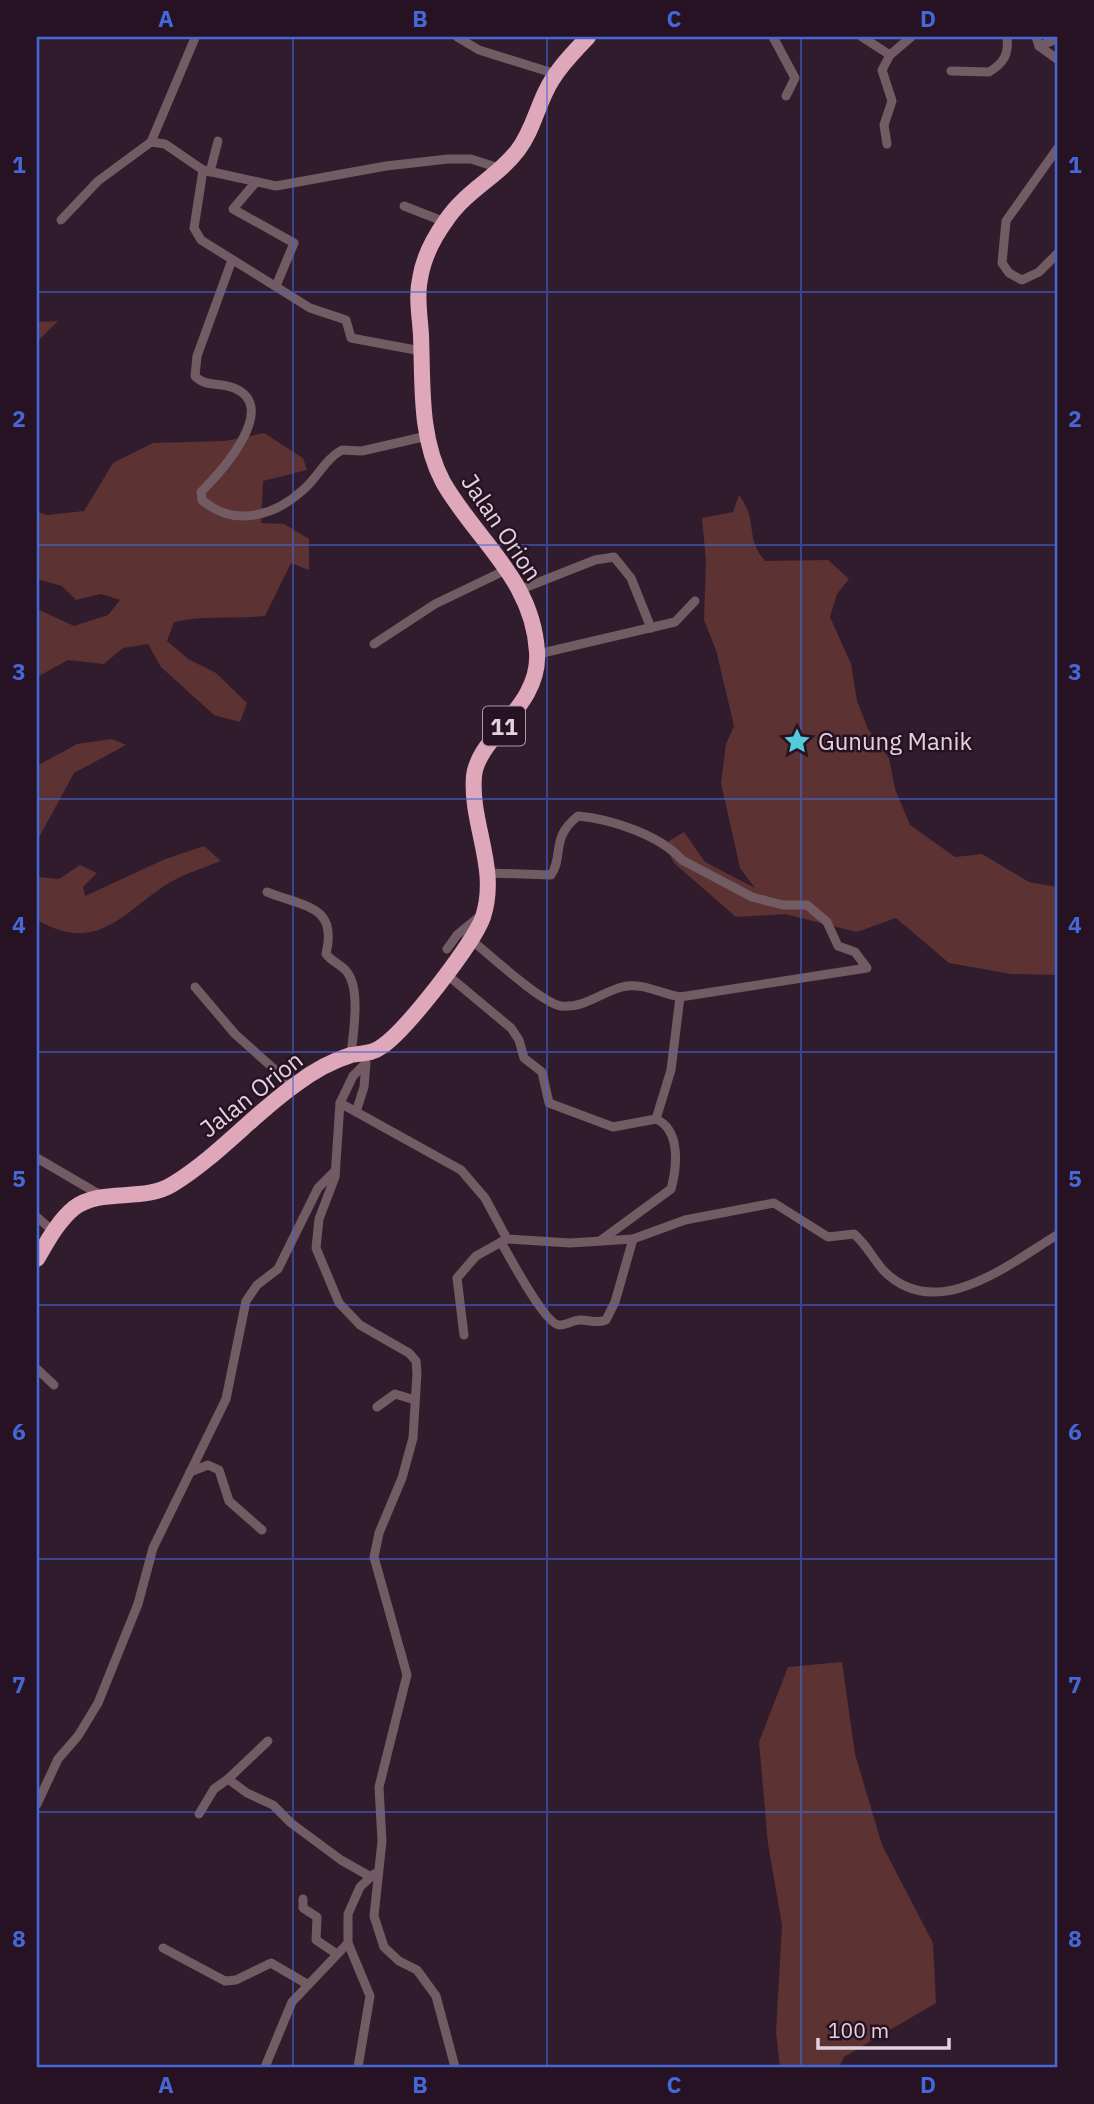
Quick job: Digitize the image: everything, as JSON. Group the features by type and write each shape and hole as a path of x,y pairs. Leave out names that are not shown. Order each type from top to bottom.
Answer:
{"highway":[{"name":"Jalan Orion","path":"37,1259 73,1209 104,1197 139,1196 170,1186 314,1072 357,1061 390,1040 445,973 470,939 484,913 489,873 474,797 475,770 528,692 535,675 537,654 530,617 519,590 508,569 444,484 426,436 420,278 426,255 445,222 477,185 518,150 546,89 588,37"}],"street":[{"path":"457,37 479,50 556,74"},
{"path":"773,37 795,78 786,96"},
{"path":"862,37 890,55"},
{"path":"887,144 884,125 891,101 882,70 890,55 911,37"},
{"path":"951,71 989,72 1009,51 1007,37"},
{"path":"61,220 98,181 151,142 195,38"},
{"path":"1038,42 1057,39"},
{"path":"1038,42 1057,59"},
{"path":"218,141 207,171 194,228 196,235 210,248 310,307 346,320 351,338 421,351"},
{"path":"151,142 164,144 207,171 276,186 386,166 448,159 471,159 499,168"},
{"path":"1057,149 1006,221 1002,263 1009,273 1022,280 1039,272 1057,254"},
{"path":"256,182 233,209 294,243 276,286"},
{"path":"404,206 445,222"},
{"path":"232,260 197,356 195,376 202,382 231,387 245,394 251,404 250,422 241,445 201,492 202,499 222,514 259,515 290,500 342,450 362,451 426,436"},
{"path":"519,590 594,560 614,557 631,578 650,628"},
{"path":"374,644 435,604 508,569"},
{"path":"537,654 675,622 695,601"},
{"path":"470,939 525,984 559,1006 577,1005 628,986 655,989 680,997 867,968 855,952 838,946 827,922 807,905 783,905 752,897 682,860 674,851 614,821 578,816 572,821 557,846 555,871 551,875 489,873"},
{"path":"267,892 314,909 327,921 331,936 326,954 346,970 351,979 357,1061 364,1087 356,1112"},
{"path":"447,949 463,930 484,913"},
{"path":"445,973 510,1028 519,1040 524,1058 542,1072 549,1103 613,1127 656,1118 670,1129 675,1147 675,1177 671,1189 598,1242"},
{"path":"195,987 235,1034 293,1086"},
{"path":"656,1118 671,1070 680,997"},
{"path":"357,1061 340,1104 333,1186 319,1219 316,1248 334,1297 355,1322 414,1358 417,1373 410,1451 379,1533 374,1558 407,1675 379,1787 382,1841 374,1909 378,1934 384,1947 399,1961 417,1970 436,1996 455,2067"},
{"path":"340,1104 461,1170 485,1198 521,1281 534,1294 552,1322 560,1326 580,1320 596,1324 606,1320 615,1301 633,1239"},
{"path":"37,1158 104,1197"},
{"path":"37,1804 58,1759 71,1745 98,1703 138,1604 153,1548 231,1387 239,1321 246,1301 283,1261 318,1188 335,1171"},
{"path":"464,1335 457,1278 476,1256 504,1240 598,1242 633,1239 685,1220 774,1203 828,1237 854,1234 872,1252 884,1270 929,1293 961,1289 1005,1270 1017,1259 1057,1236"},
{"path":"37,1217 54,1232"},
{"path":"37,1369 54,1385"},
{"path":"377,1407 395,1394 415,1400"},
{"path":"190,1472 208,1465 219,1470 229,1502 262,1530"},
{"path":"199,1814 214,1789 268,1741"},
{"path":"228,1779 247,1793 273,1805 291,1823 341,1860 371,1877"},
{"path":"358,2067 370,1996 348,1943 350,1908 360,1887 380,1867"},
{"path":"303,1899 303,1908 317,1917 316,1940 337,1954"},
{"path":"265,2067 281,2023 292,2002 348,1943"},
{"path":"163,1948 225,1981 236,1980 274,1963 307,1984"}],"shaded area":[{"path":"58,321 37,342 37,322"},
{"path":"264,433 303,458 307,470 263,481 261,523 284,524 309,539 309,570 291,563 265,616 174,622 167,641 188,659 216,673 247,703 240,722 214,715 161,667 148,644 123,648 104,664 68,660 37,677 37,609 74,626 108,615 120,600 101,594 76,600 62,586 37,579 37,512 48,515 84,511 113,463 153,443 225,441"},
{"path":"739,495 749,513 755,544 765,561 828,560 849,579 837,594 830,617 851,664 857,701 868,729 889,758 895,789 910,825 955,857 982,854 1029,882 1057,887 1057,975 1011,974 949,963 896,918 857,932 785,914 736,917 674,863 664,844 684,832 705,862 755,888 740,868 721,783 726,744 734,726 716,650 704,620 706,561 702,518 733,512"},
{"path":"112,739 126,745 74,773 37,841 37,766 77,744"},
{"path":"204,846 221,861 176,879 112,924 96,931 79,933 60,930 37,920 37,877 59,879 80,865 97,873 83,887 85,896 163,860"},
{"path":"842,1662 855,1754 882,1845 933,1943 936,2003 844,2057 839,2067 780,2067 776,2032 782,1925 768,1844 759,1742 788,1667"}],"place":[{"name":"Gunung Manik","path":"797,741"}]}
